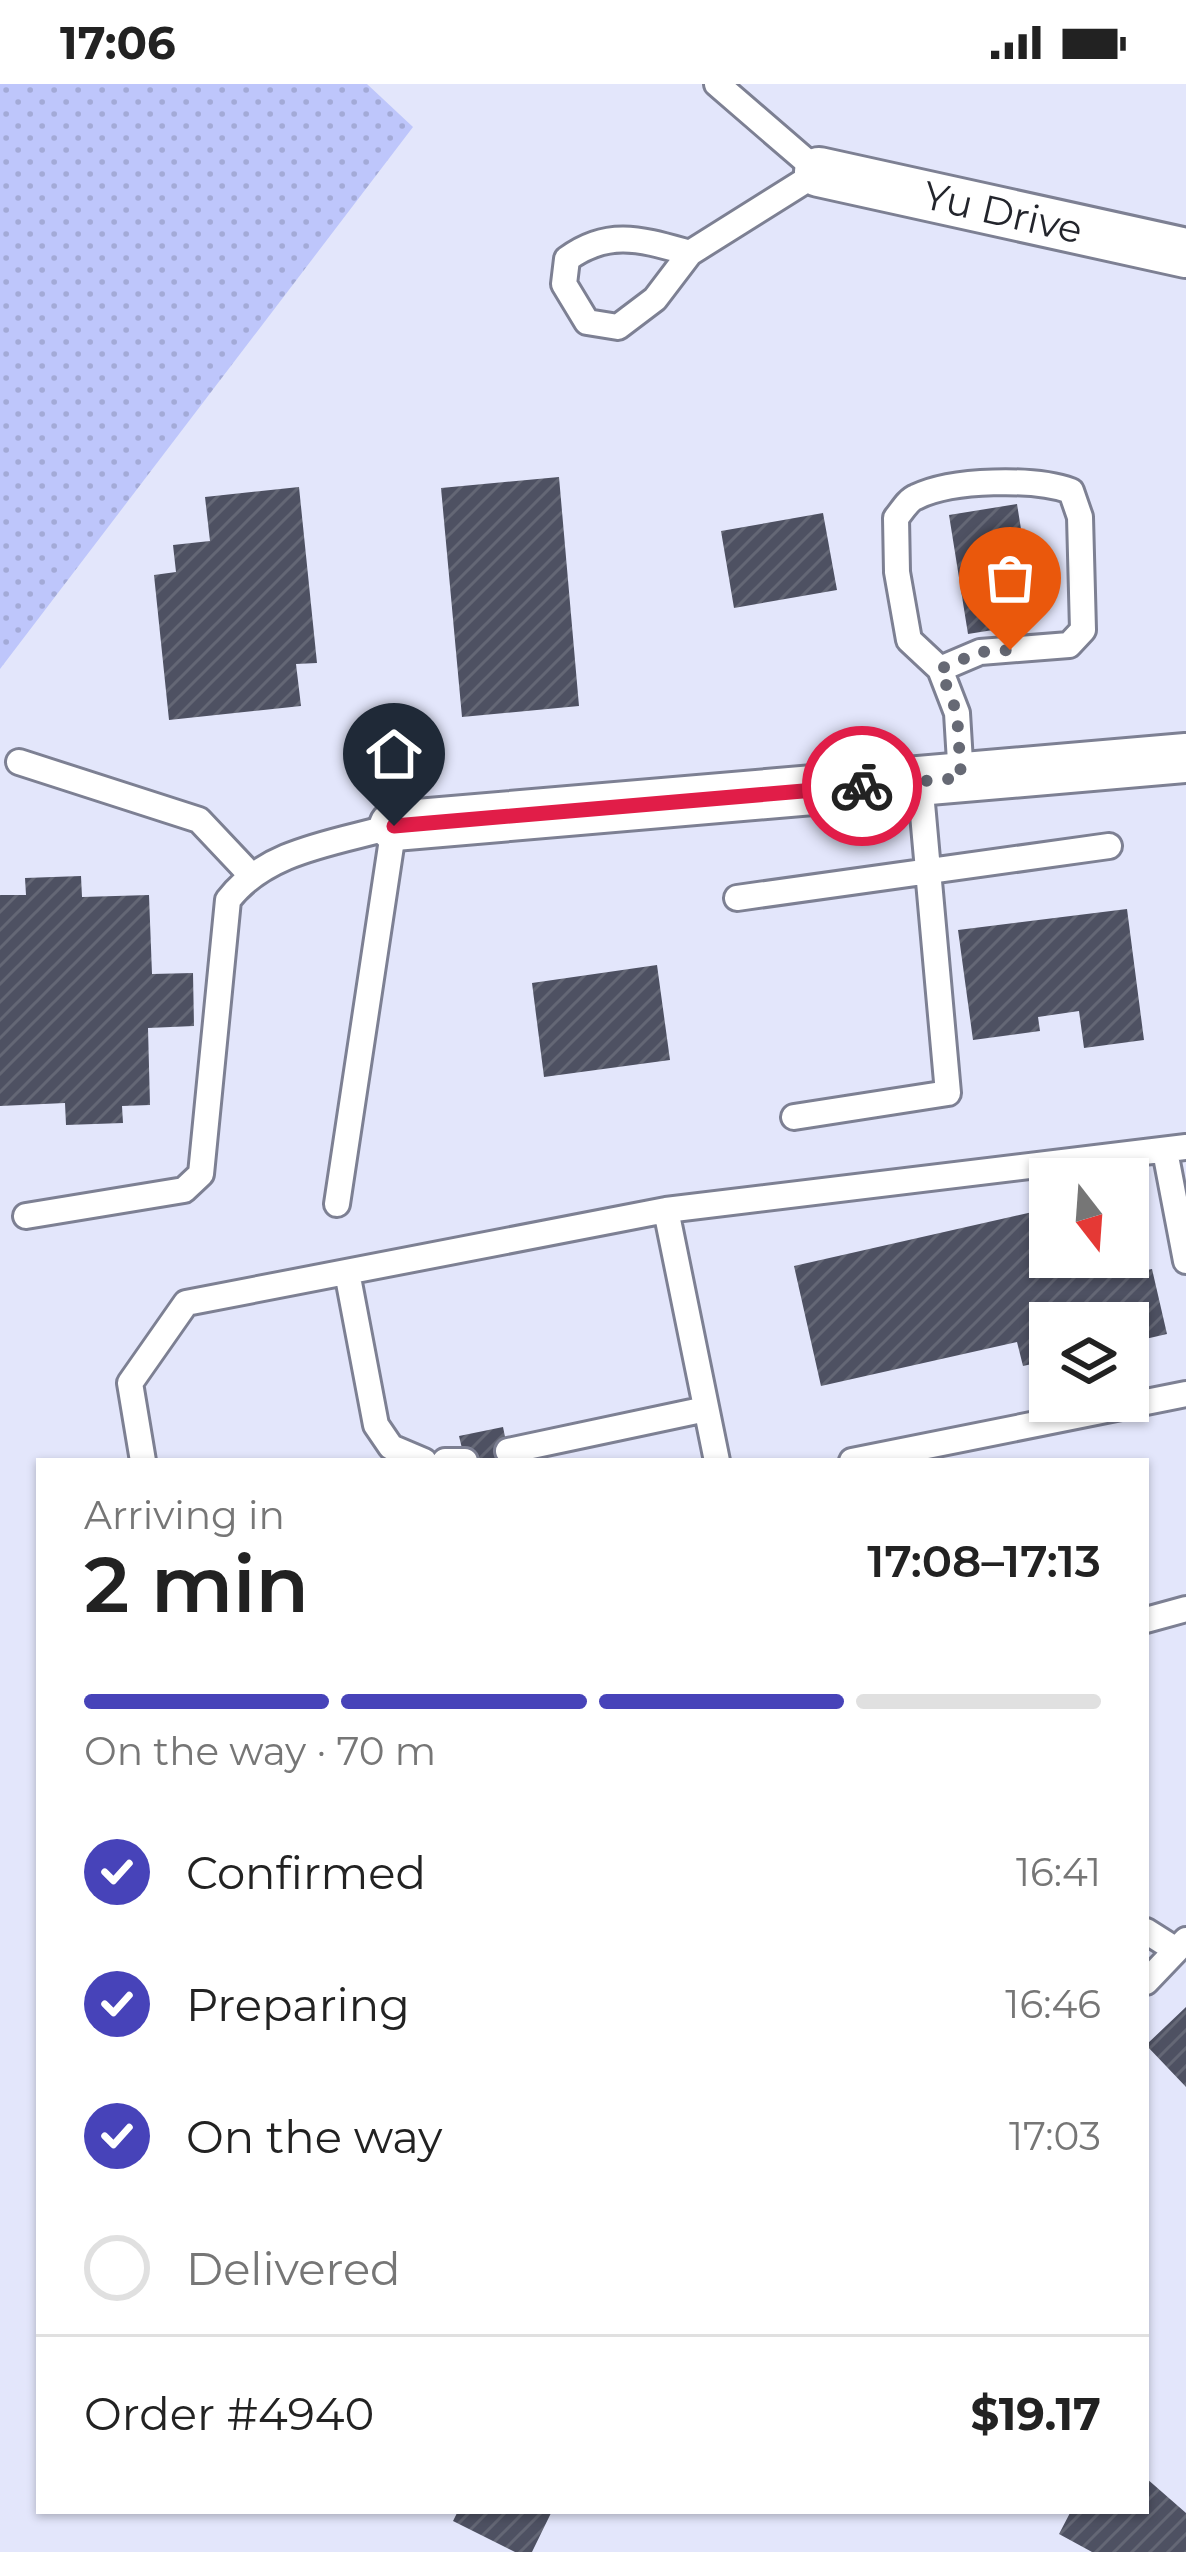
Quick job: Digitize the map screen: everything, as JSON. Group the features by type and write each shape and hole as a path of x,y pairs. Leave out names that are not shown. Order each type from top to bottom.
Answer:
{"street":[{"name":"Yu Drive","path":"819,172 1186,253"},
{"path":"394,826 1186,758"}],"lane":[{"path":"689,253 627,236 588,244 567,260 564,284 587,322 618,327 655,299 689,253 819,172 717,84"},
{"path":"794,1118 948,1093 928,874 940,779 957,713 940,669 909,640 897,572 896,518 913,497 951,488 1042,480 1071,491 1080,518 1083,630 1070,645 980,652 940,669"},
{"path":"19,762 199,820 249,873"},
{"path":"26,1216 184,1190 201,1174 229,900 249,873 394,826 337,1204"},
{"path":"737,898 1109,846"},
{"path":"142,1458 130,1383 186,1303 666,1210 1176,1149 1186,1262"},
{"path":"666,1210 716,1458"},
{"path":"346,1272 376,1425 391,1448 416,1458"},
{"path":"867,1458 1186,1394"},
{"path":"508,1451 706,1409"},
{"path":"1149,1619 1186,1609"},
{"path":"1149,1931 1181,1945 1149,1979"}],"shaded area":[{"path":"0,84 367,84 413,127 0,669"}],"building":[{"path":"559,477 579,706 462,717 441,488"},
{"path":"299,487 317,663 296,664 301,706 169,720 154,575 176,572 173,545 210,541 205,497"},
{"path":"1017,504 1036,623 968,634 949,515"},
{"path":"823,513 837,590 734,608 721,531"},
{"path":"81,876 82,897 149,895 152,974 193,973 194,1026 148,1028 150,1105 122,1106 123,1123 66,1125 65,1103 0,1106 0,895 26,895 25,878"},
{"path":"1127,909 1144,1040 1084,1048 1079,1011 1038,1017 1040,1031 973,1040 958,930"},
{"path":"657,965 670,1060 544,1077 532,983"},
{"path":"1029,1213 1029,1278 1149,1278 1152,1269 1167,1334 1149,1338 1149,1302 1029,1302 1029,1365 1023,1366 1017,1342 821,1386 794,1266"},
{"path":"503,1427 509,1458 464,1458 459,1436"},
{"path":"1186,2007 1186,2087 1149,2048 1149,2042"},
{"path":"1149,2481 1186,2513 1186,2552 1092,2552 1059,2534 1069,2514 1149,2514"},
{"path":"456,2514 551,2514 532,2552 515,2552 453,2521"}],"way so far":[{"path":"862,786 961,778 957,713 940,669 980,652 1010,650"}],"route":[{"path":"394,826 862,786"}]}
